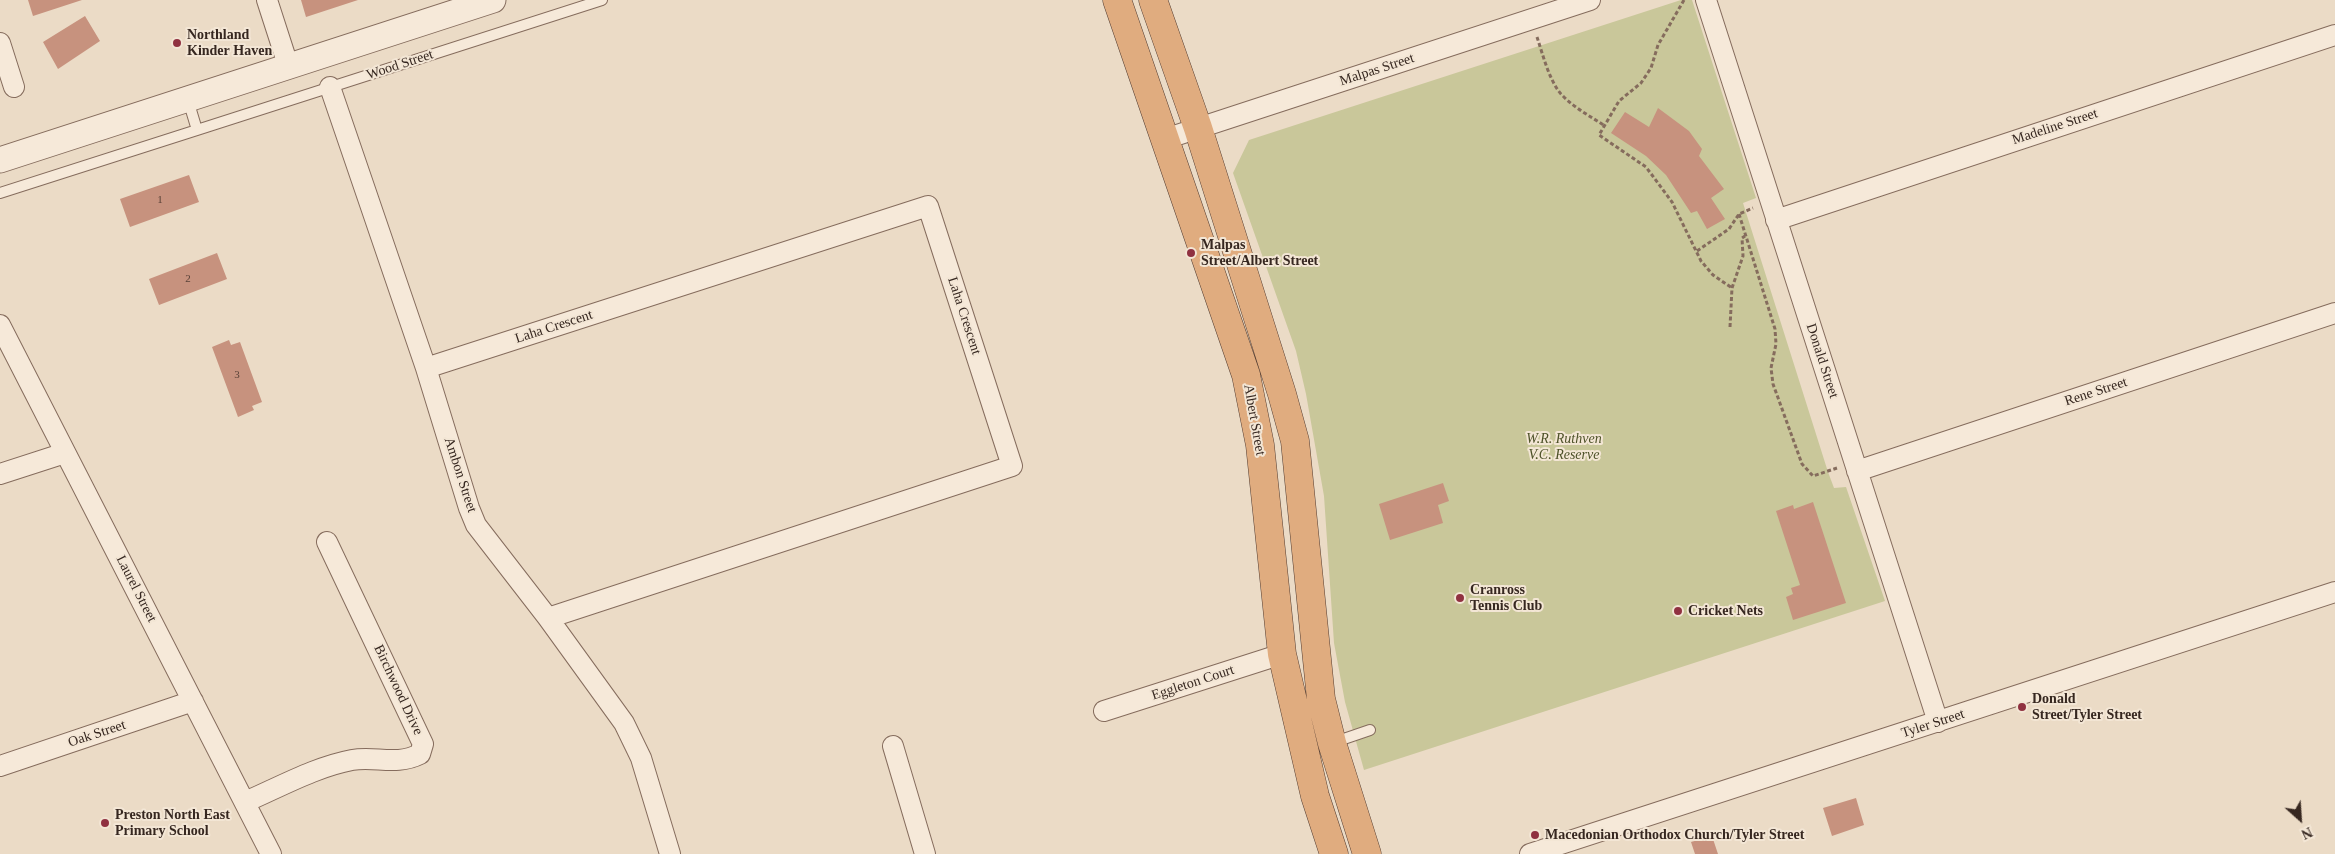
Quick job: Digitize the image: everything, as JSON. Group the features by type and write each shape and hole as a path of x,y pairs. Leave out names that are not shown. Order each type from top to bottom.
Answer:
{"highway":[{"name":"Albert Street","path":"1117,0 1246,374 1260,445 1282,654 1315,796 1334,854"},
{"path":"1153,0 1198,128 1295,441 1321,699 1332,743 1366,854"},
{"path":"1260,445 1295,441"}],"street":[{"path":"267,0 288,65"},
{"path":"0,160 493,0"},
{"name":"Malpas Street","path":"1164,139 1590,0"},
{"name":"Donald Street","path":"1706,0 1938,722"},
{"name":"Madeline Street","path":"1776,220 2335,34"},
{"path":"0,43 14,87"},
{"name":"Ambon Street","path":"330,87 426,368 469,508 476,525 548,618 624,723 641,758 670,854"},
{"name":"Laha Crescent","path":"426,368 928,206 1012,466 548,618"},
{"name":"Rene Street","path":"1855,467 2335,313"},
{"name":"Laurel Street","path":"0,325 271,854"},
{"path":"0,474 65,453"},
{"name":"Birchwood Drive","path":"245,802 301,776 347,762 407,760 420,754 423,744 327,542"},
{"name":"Tyler Street","path":"1530,854 2335,592"},
{"name":"Eggleton Court","path":"1104,711 1282,654"},
{"name":"Oak Street","path":"0,766 193,701"},
{"path":"893,746 925,854"}],"lane":[{"name":"Wood Street","path":"0,193 602,0"},
{"path":"188,98 198,130"},
{"path":"1332,743 1370,730"}],"path":[{"path":"1684,0 1658,45 1651,68 1641,83 1619,101 1599,135 1646,168 1672,202 1701,261 1714,275 1732,288"},
{"path":"1532,19 1547,65 1560,93 1580,111 1605,126"},
{"path":"1697,251 1729,229 1739,214 1776,330 1776,344 1771,368 1773,384 1802,464 1813,476 1855,467"},
{"path":"1730,327 1732,288 1743,256 1742,238 1746,236"}],"green space":[{"name":"W.R. Ruthven V.C. Reserve","path":"1681,0 1692,0 1756,198 1743,203 1828,472 1834,488 1846,487 1885,601 1364,770 1345,702 1334,643 1324,496 1306,394 1296,351 1233,173 1249,140"}],"building":[{"path":"28,0 82,0 33,16"},
{"path":"301,0 358,0 306,17"},
{"path":"85,16 100,41 58,69 43,42"},
{"path":"1658,108 1689,131 1702,149 1699,156 1724,189 1711,198 1725,219 1707,229 1697,211 1691,213 1666,175 1646,156 1611,133 1625,112 1649,127"},
{"path":"189,175 199,202 130,227 120,199"},
{"path":"217,253 227,279 159,305 149,279"},
{"path":"229,340 231,345 240,342 262,402 252,406 254,410 238,417 212,347"},
{"path":"1443,483 1449,501 1438,505 1443,523 1390,540 1379,504"},
{"path":"1813,502 1846,603 1793,620 1786,597 1793,594 1791,588 1800,585 1776,511 1793,505 1794,509"},
{"path":"1856,798 1864,825 1832,836 1823,808"},
{"path":"1712,836 1718,854 1695,854 1691,842"}],"place":[{"name":"Northland Kinder Haven","path":"177,43"},
{"name":"Malpas Street/Albert Street","path":"1191,253"},
{"name":"Cranross Tennis Club","path":"1460,598"},
{"name":"Cricket Nets","path":"1678,611"},
{"name":"Donald Street/Tyler Street","path":"2022,707"},
{"name":"Preston North East Primary School","path":"105,823"},
{"name":"Macedonian Orthodox Church/Tyler Street","path":"1535,835"}]}
